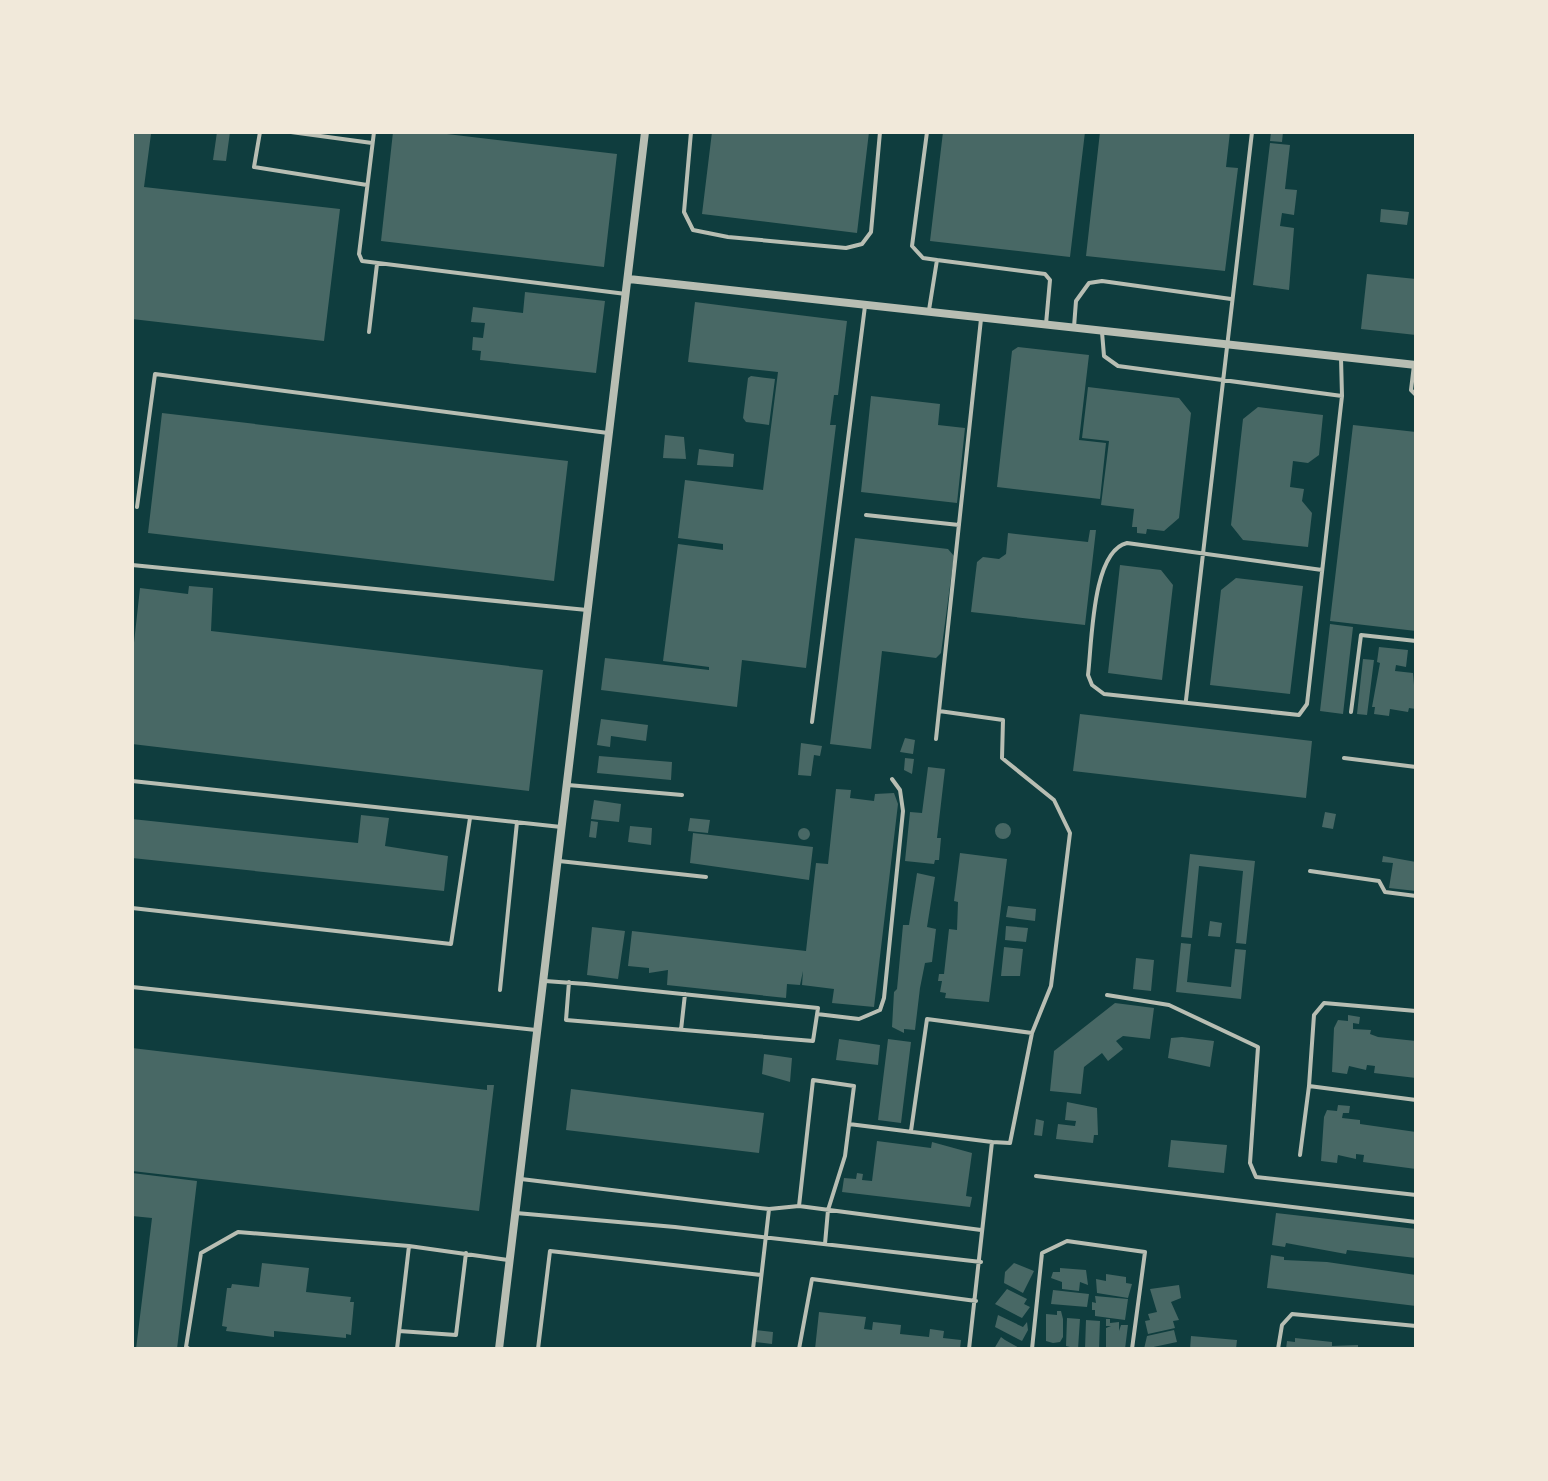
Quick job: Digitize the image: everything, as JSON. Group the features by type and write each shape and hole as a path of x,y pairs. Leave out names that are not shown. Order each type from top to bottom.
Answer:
{"street":[{"path":"499,1349 645,132"},
{"path":"629,279 1415,365"}],"lane":[{"path":"260,132 254,167 367,185"},
{"path":"291,132 373,143"},
{"path":"374,132 359,258 377,264 627,294"},
{"path":"691,132 684,212 693,230 728,237 846,248 862,244 871,232 880,132"},
{"path":"927,132 912,246 923,258 1045,274 1050,280 1045,326"},
{"path":"1186,700 1252,132"},
{"path":"929,313 937,260"},
{"path":"369,332 377,264"},
{"path":"1073,329 1076,301 1089,283 1102,281 1231,299"},
{"path":"812,722 865,306"},
{"path":"936,739 981,319"},
{"path":"1102,332 1104,356 1118,366 1342,396"},
{"path":"1322,570 1127,543 1116,545 1108,553 1102,570 1088,675 1092,685 1104,694 1186,700 1299,715 1307,704 1342,396 1341,358"},
{"path":"1415,365 1411,390 1416,395"},
{"path":"137,507 155,374 610,433"},
{"path":"866,515 959,525"},
{"path":"132,565 589,610"},
{"path":"1351,712 1361,635 1416,641"},
{"path":"849,1124 1010,1143 1032,1033 1051,986 1070,833 1054,800 1002,758 1003,720 939,711"},
{"path":"1344,758 1416,767"},
{"path":"817,1014 859,1019 880,1010 884,998 903,811 900,790 892,779"},
{"path":"132,781 563,827"},
{"path":"568,785 682,795"},
{"path":"132,908 451,944 470,818"},
{"path":"500,990 517,822"},
{"path":"559,861 706,877"},
{"path":"1310,871 1379,881 1385,892 1416,896"},
{"path":"545,981 569,982 818,1008 813,1041 566,1020 569,982"},
{"path":"132,987 539,1030"},
{"path":"681,1030 685,994"},
{"path":"1107,995 1169,1005 1258,1047 1250,1163 1256,1177 1416,1195"},
{"path":"1300,1155 1314,1015 1324,1003 1416,1011"},
{"path":"911,1131 927,1019 1032,1033"},
{"path":"799,1206 813,1080 854,1086 845,1156 828,1210 825,1244"},
{"path":"1309,1086 1416,1100"},
{"path":"969,1349 992,1142"},
{"path":"1036,1176 1416,1222"},
{"path":"521,1179 769,1209 799,1206 981,1230"},
{"path":"753,1349 769,1209"},
{"path":"516,1213 981,1262"},
{"path":"189,1349 186,1347 201,1253 238,1232 409,1246 511,1260"},
{"path":"1032,1349 1042,1253 1067,1241 1145,1252 1132,1349"},
{"path":"397,1349 409,1246"},
{"path":"538,1349 550,1251 761,1275"},
{"path":"399,1331 456,1335 466,1253"},
{"path":"799,1349 812,1279 976,1301"},
{"path":"1278,1349 1282,1325 1292,1314 1416,1326"}],"building":[{"path":"132,132 151,134 144,187 340,209 324,341 132,319"},
{"path":"217,132 230,132 226,161 213,160"},
{"path":"393,132 430,132 617,154 604,267 381,241"},
{"path":"712,132 869,132 857,233 702,214"},
{"path":"943,132 1085,132 1070,257 930,241"},
{"path":"1100,132 1230,132 1226,167 1238,168 1225,271 1086,256"},
{"path":"1271,132 1283,132 1282,142 1270,141"},
{"path":"1270,143 1290,145 1285,189 1297,190 1294,215 1282,213 1280,226 1294,228 1289,290 1253,285"},
{"path":"1381,209 1409,212 1407,225 1380,222"},
{"path":"1367,274 1416,279 1416,335 1361,329"},
{"path":"525,292 605,301 596,373 480,360 481,351 472,350 473,337 483,338 485,323 471,322 473,307 523,313"},
{"path":"695,302 847,321 838,395 834,395 830,425 836,425 806,668 742,660 737,707 601,690 605,658 709,670 709,667 663,661 678,544 723,550 723,544 678,538 685,480 763,490 778,372 688,362"},
{"path":"1018,347 1089,355 1079,440 1106,443 1100,499 997,487 1012,351"},
{"path":"748,378 775,379 769,425 746,422 743,418"},
{"path":"1088,387 1179,398 1191,413 1179,518 1164,531 1147,529 1146,534 1137,533 1137,527 1132,527 1134,509 1101,505 1109,441 1082,438"},
{"path":"871,396 940,404 938,425 965,428 957,503 861,492"},
{"path":"1258,407 1323,415 1319,455 1308,463 1293,461 1290,487 1304,489 1302,501 1312,513 1308,547 1243,540 1231,525 1243,419"},
{"path":"162,413 568,461 554,581 148,533"},
{"path":"1353,425 1416,432 1416,631 1330,621"},
{"path":"665,435 684,437 686,459 663,458"},
{"path":"699,449 734,454 733,467 697,465"},
{"path":"1090,530 1096,530 1085,625 971,612 977,562 983,557 999,559 1006,554 1008,533 1088,542"},
{"path":"855,538 948,549 954,556 941,653 936,658 882,651 871,749 830,744"},
{"path":"1120,565 1161,570 1173,585 1162,680 1108,673"},
{"path":"1236,578 1303,586 1290,694 1210,685 1221,590"},
{"path":"189,586 213,588 211,631 543,670 529,791 132,744 132,661 140,588 188,594"},
{"path":"1330,624 1353,627 1343,714 1320,711"},
{"path":"1379,647 1408,650 1406,667 1396,665 1395,671 1413,673 1416,709 1409,708 1408,712 1390,709 1389,716 1374,714 1375,707 1372,707 1380,663 1377,662"},
{"path":"1363,659 1374,660 1367,715 1357,714"},
{"path":"1080,714 1312,741 1306,798 1073,771"},
{"path":"601,719 648,725 646,741 611,736 610,747 597,745"},
{"path":"905,738 915,740 913,754 900,752"},
{"path":"801,743 822,746 820,756 814,755 811,776 798,775"},
{"path":"599,756 672,762 671,780 597,773"},
{"path":"905,758 914,759 912,774 904,770"},
{"path":"928,767 945,769 937,838 941,838 939,860 935,860 934,864 905,861 910,812 922,813"},
{"path":"836,789 851,790 850,798 874,801 875,794 894,793 898,804 874,1007 832,1003 834,989 802,985 803,971 800,985 787,984 786,998 667,985 668,970 649,973 649,968 628,966 632,931 806,951 816,863 828,864"},
{"path":"594,800 621,804 619,822 591,819"},
{"path":"1325,812 1336,814 1333,829 1322,827"},
{"path":"361,815 389,818 385,846 448,856 444,891 132,858 132,819 358,843"},
{"path":"690,818 710,820 708,833 688,831"},
{"path":"591,821 598,822 596,838 589,837"},
{"path":"1000,823 1006,823 1011,831 1009,837 1000,839 995,834 995,828"},
{"path":"630,826 652,828 651,845 628,842"},
{"path":"804,828 810,834 804,840 798,834"},
{"path":"693,833 813,847 809,880 690,863"},
{"path":"960,853 1007,859 989,1002 945,998 946,993 940,992 942,981 938,981 939,974 944,974 949,929 957,930 958,902 954,901"},
{"path":"1190,854 1255,861 1246,944 1236,943 1243,871 1199,866 1192,938 1181,937"},
{"path":"1383,856 1416,862 1416,891 1389,888 1393,863 1382,862"},
{"path":"917,873 935,877 927,927 936,929 932,962 925,963 915,1030 904,1029 904,1033 892,1027 894,992 897,989 903,925 909,925"},
{"path":"1008,906 1036,909 1035,921 1006,917"},
{"path":"1210,921 1222,923 1220,937 1208,936"},
{"path":"1006,926 1028,928 1026,942 1005,940"},
{"path":"592,927 625,931 618,979 587,975"},
{"path":"1181,943 1191,944 1187,982 1231,987 1235,949 1246,950 1241,999 1176,992"},
{"path":"1004,947 1023,949 1020,976 1001,976"},
{"path":"1136,958 1154,960 1151,991 1133,989"},
{"path":"1115,1003 1154,1008 1150,1039 1123,1036 1116,1041 1123,1049 1108,1061 1102,1053 1084,1067 1081,1094 1050,1091 1054,1051"},
{"path":"1348,1015 1360,1017 1359,1024 1353,1023 1353,1029 1371,1030 1370,1034 1378,1037 1416,1041 1416,1078 1374,1073 1375,1066 1367,1065 1366,1070 1349,1066 1347,1074 1332,1072 1334,1028 1338,1020 1348,1021"},
{"path":"1171,1038 1214,1041 1210,1067 1168,1058"},
{"path":"839,1039 880,1045 878,1065 836,1060"},
{"path":"888,1039 911,1042 901,1123 878,1120"},
{"path":"132,1048 487,1090 487,1085 494,1085 479,1211 132,1171"},
{"path":"764,1054 792,1058 790,1082 762,1074"},
{"path":"571,1089 764,1113 759,1153 566,1130"},
{"path":"1067,1102 1097,1108 1098,1135 1094,1135 1093,1143 1056,1139 1058,1124 1075,1126 1076,1121 1065,1120"},
{"path":"1338,1105 1350,1106 1349,1113 1343,1113 1342,1118 1360,1120 1360,1124 1416,1132 1416,1169 1363,1162 1364,1155 1356,1154 1356,1159 1338,1155 1337,1163 1321,1161 1324,1117 1327,1110 1337,1111"},
{"path":"1036,1119 1044,1121 1042,1136 1034,1135"},
{"path":"1171,1140 1227,1145 1224,1173 1168,1167"},
{"path":"877,1141 931,1148 932,1142 972,1153 966,1196 972,1197 970,1207 842,1192 844,1178 856,1179 857,1173 863,1174 862,1180 872,1181"},
{"path":"132,1173 197,1181 177,1349 136,1349 152,1218 132,1216"},
{"path":"1276,1213 1416,1229 1416,1258 1347,1250 1346,1254 1286,1243 1285,1247 1272,1245"},
{"path":"1271,1255 1284,1257 1284,1260 1327,1262 1416,1275 1416,1306 1267,1288"},
{"path":"262,1263 309,1268 306,1292 351,1297 350,1302 354,1302 351,1335 346,1334 346,1338 274,1331 274,1337 226,1331 227,1327 222,1326 227,1288 231,1288 232,1284 259,1287"},
{"path":"1014,1263 1034,1271 1023,1293 1004,1283 1005,1272"},
{"path":"1060,1268 1086,1270 1088,1285 1080,1282 1079,1291 1062,1289 1062,1282 1051,1278 1053,1272 1060,1272"},
{"path":"1106,1274 1126,1277 1126,1283 1132,1284 1128,1298 1097,1293 1096,1279 1106,1281"},
{"path":"1179,1285 1181,1298 1171,1302 1179,1320 1173,1321 1175,1328 1148,1334 1145,1321 1150,1320 1148,1314 1157,1312 1150,1289"},
{"path":"1007,1289 1027,1299 1024,1304 1030,1307 1022,1318 995,1304"},
{"path":"1053,1290 1089,1294 1087,1307 1051,1304"},
{"path":"1095,1296 1128,1299 1125,1320 1095,1316 1092,1302 1096,1303"},
{"path":"1057,1311 1061,1311 1063,1319 1063,1337 1060,1342 1053,1343 1046,1341 1046,1314 1057,1315"},
{"path":"819,1312 866,1317 864,1329 872,1330 873,1322 901,1325 900,1334 929,1337 930,1329 944,1331 943,1338 961,1340 960,1349 815,1349"},
{"path":"998,1315 1023,1327 1027,1322 1028,1330 1022,1341 995,1327"},
{"path":"1067,1318 1080,1319 1078,1349 1066,1346"},
{"path":"1106,1319 1110,1319 1110,1323 1119,1322 1119,1331 1121,1325 1128,1325 1125,1349 1106,1349 1106,1328 1111,1326 1106,1326"},
{"path":"1086,1320 1100,1321 1099,1349 1085,1349"},
{"path":"756,1330 773,1332 772,1344 755,1342"},
{"path":"1174,1330 1177,1342 1144,1349 1147,1336"},
{"path":"1191,1336 1237,1340 1236,1349 1190,1349"},
{"path":"1001,1337 1005,1340 1021,1349 994,1349"},
{"path":"1295,1338 1332,1342 1332,1346 1358,1345 1358,1349 1286,1349 1287,1341 1295,1342"}]}
